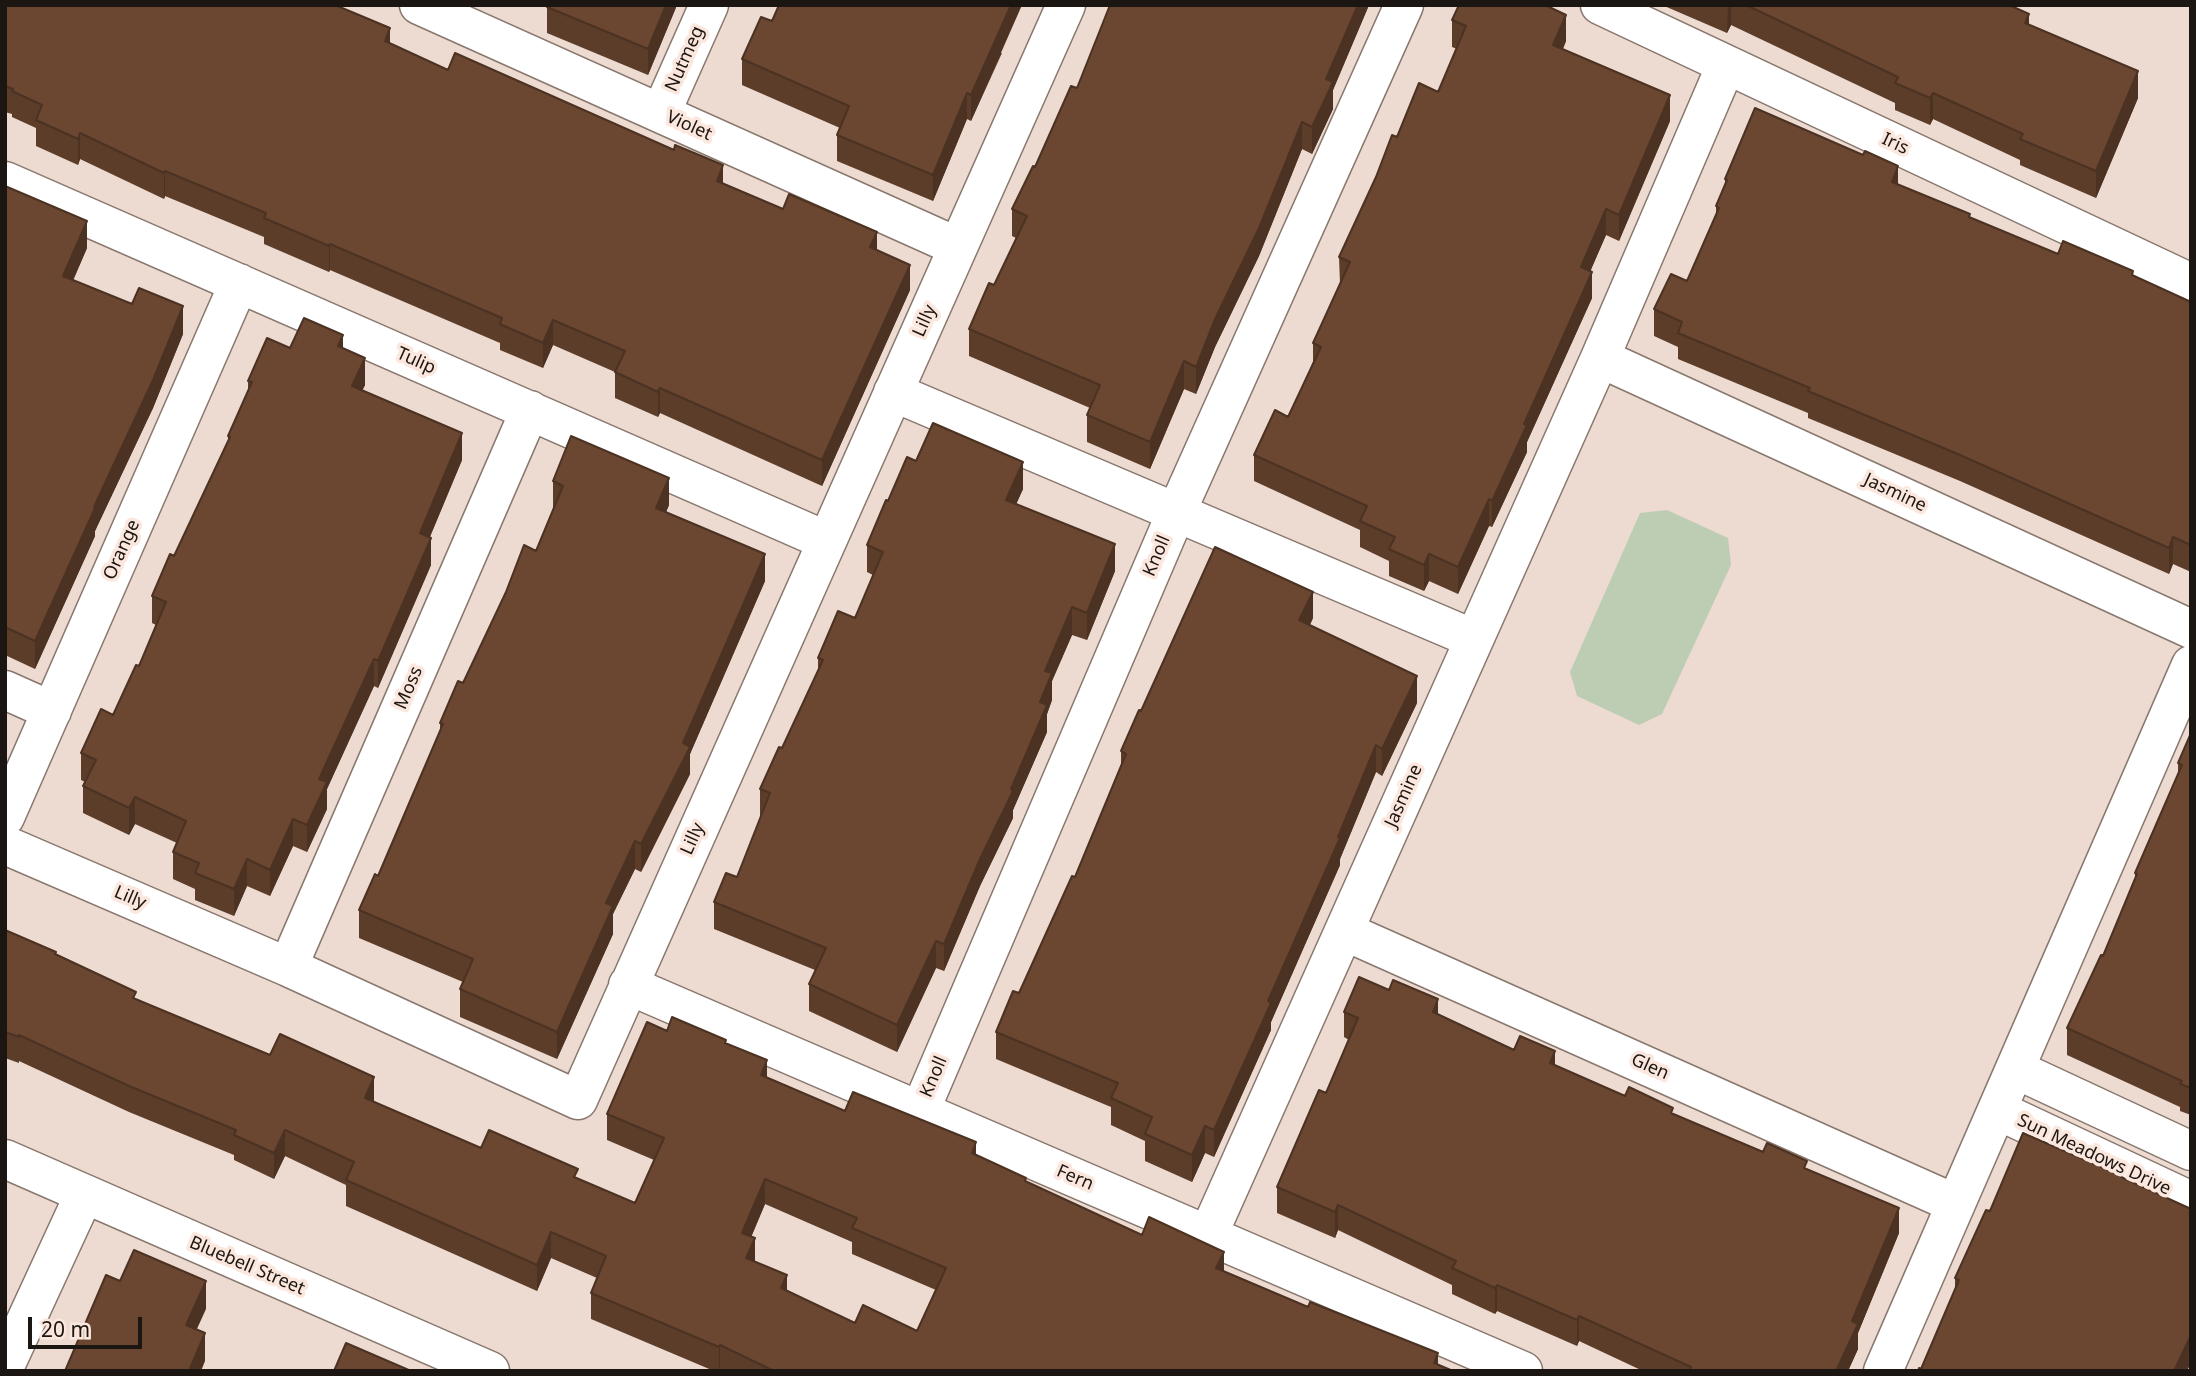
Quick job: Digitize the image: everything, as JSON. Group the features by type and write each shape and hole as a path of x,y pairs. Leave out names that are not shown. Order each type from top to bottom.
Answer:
{"street":[{"name":"Violet","path":"419,5 958,247"},
{"name":"Nutmeg","path":"661,114 709,5"},
{"name":"Lilly","path":"5,845 288,967 578,1100 1066,5"},
{"name":"Knoll","path":"920,1111 1175,513 1404,5"},
{"name":"Iris","path":"1600,5 2191,283"},
{"name":"Jasmine","path":"1208,1235 1600,358 1727,65"},
{"name":"Tulip","path":"5,181 827,541"},
{"name":"Orange","path":"5,817 239,283"},
{"name":"Jasmine","path":"1600,358 2191,629"},
{"path":"893,392 1474,639"},
{"name":"Moss","path":"288,967 530,410"},
{"path":"1882,1371 2191,665"},
{"path":"5,690 52,711"},
{"name":"Glen","path":"1344,931 1956,1204"},
{"name":"Fern","path":"628,985 1523,1371"},
{"path":"2015,1069 2191,1151"},
{"name":"Sun Meadows Drive","path":"1997,1110 2191,1201"},
{"name":"Bluebell Street","path":"5,1159 490,1371"},
{"path":"5,1366 84,1195"}],"green space":[{"path":"1667,510 1728,538 1731,565 1662,714 1639,725 1577,696 1570,672 1640,513"}],"building":[{"path":"5,5 335,5 390,28 385,41 448,70 455,53 674,150 675,145 723,165 717,181 783,209 789,194 877,232 870,247 910,265 822,460 660,388 658,392 615,372 625,351 553,320 543,343 500,324 502,318 264,218 266,213 165,171 164,173 80,133 78,139 36,120 42,105 5,86"},
{"path":"666,5 648,49 547,7"},
{"path":"779,5 1011,5 971,95 967,93 933,175 837,135 849,106 742,59 761,17 772,21"},
{"path":"1110,5 1358,5 1326,79 1333,82 1312,127 1302,122 1259,228 1215,319 1196,367 1184,361 1150,442 1087,415 1100,385 969,329 989,283 994,285 1027,216 1012,209 1033,166 1035,167 1071,86 1077,88"},
{"path":"1459,5 1545,5 1566,15 1553,45 1670,95 1619,215 1606,209 1581,267 1592,272 1524,424 1527,425 1458,567 1429,554 1424,565 1389,549 1395,537 1360,521 1367,506 1254,455 1275,410 1288,417 1321,347 1313,343 1350,262 1339,257 1392,135 1397,137 1419,83 1438,92 1466,26 1452,20"},
{"path":"1746,5 2009,5 2029,14 2025,23 2138,71 2096,171 2020,139 2023,134 1933,93 1930,98 1895,83 1898,77"},
{"path":"1755,108 1863,155 1865,151 1898,166 1892,182 1970,214 1969,217 2058,254 2063,241 2133,271 2132,275 2191,302 2191,545 2173,537 2169,548 1808,391 1810,388 1678,333 1682,322 1654,309 1671,274 1687,281 1719,208 1716,206 1727,180 1725,179"},
{"path":"5,186 87,221 63,276 132,304 139,288 183,306 153,380 35,641 5,627"},
{"path":"304,318 343,335 338,346 365,358 352,386 462,433 420,533 431,538 378,661 374,659 319,779 327,782 307,825 293,819 270,870 247,859 234,889 195,873 199,863 173,852 186,821 135,797 129,808 83,786 96,760 81,753 101,709 113,715 136,665 139,666 166,602 152,596 170,554 174,556 230,437 228,436 252,382 248,381 267,338 290,348"},
{"path":"933,423 1023,462 1006,500 1115,544 1087,613 1072,607 1045,671 1052,673 1040,702 1047,705 1011,789 1013,791 980,859 944,944 936,941 897,1025 809,984 826,948 714,902 726,873 737,877 770,793 760,789 823,660 818,658 838,611 855,618 883,552 867,545 886,500 888,501 907,457 916,461"},
{"path":"571,436 669,478 656,508 765,554 683,743 690,747 641,844 635,841 606,903 613,906 557,1032 460,989 473,959 359,910 375,874 378,876 443,724 440,723 458,681 463,683 506,592 524,545 536,551 563,486 553,481"},
{"path":"1215,547 1313,592 1299,620 1417,676 1382,749 1376,745 1338,837 1340,838 1268,1001 1271,1003 1214,1130 1205,1126 1192,1155 1145,1134 1152,1117 1111,1098 1118,1083 996,1032 1013,991 1019,993 1072,876 1075,877 1126,754 1121,751"},
{"path":"2191,733 2191,1088 2180,1084 2182,1081 2067,1028 2101,955 2103,956 2137,874 2135,873 2182,765 2178,763"},
{"path":"5,930 136,992 133,998 270,1055 280,1034 374,1077 365,1098 481,1148 489,1130 578,1169 574,1177 635,1203 664,1138 607,1114 647,1022 667,1031 672,1017 767,1060 761,1075 845,1111 853,1092 976,1142 972,1153 1026,1178 1025,1181 1142,1235 1149,1217 1224,1252 1216,1268 1308,1307 1310,1302 1438,1353 1434,1363 1453,1371 774,1371 720,1345 719,1347 591,1293 606,1256 551,1232 537,1265 346,1180 354,1162 285,1130 274,1153 234,1135 236,1130 129,1086 19,1035 5,1032","holes":["765,1179 857,1218 852,1228 946,1268 917,1331 863,1305 855,1323 781,1288 787,1275 746,1258 755,1238 742,1233"]},
{"path":"1359,977 1389,990 1393,980 1438,999 1433,1012 1514,1050 1520,1036 1555,1051 1550,1063 1625,1096 1629,1087 1673,1108 1671,1113 1763,1152 1767,1143 1807,1161 1804,1168 1899,1208 1852,1321 1858,1324 1836,1371 1690,1371 1691,1367 1579,1316 1577,1320 1452,1268 1456,1261 1338,1205 1335,1212 1277,1187 1319,1090 1326,1093 1358,1018 1344,1012"},
{"path":"2023,1133 2191,1209 2191,1335 2174,1371 1918,1371 1959,1280 1955,1278 1986,1210 1990,1211"},
{"path":"134,1250 206,1281 186,1325 205,1333 189,1371 65,1371 106,1275 120,1281"},
{"path":"346,1343 411,1371 334,1371"}]}
